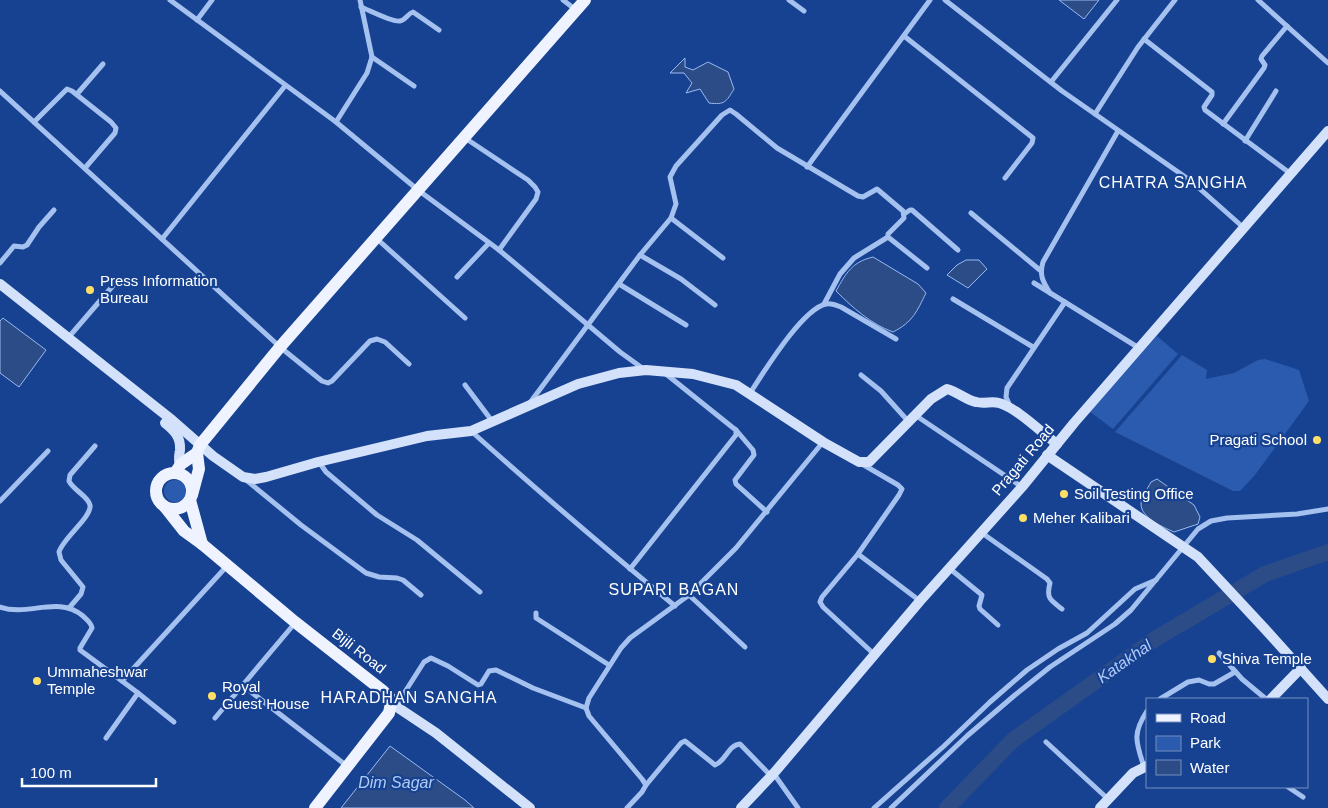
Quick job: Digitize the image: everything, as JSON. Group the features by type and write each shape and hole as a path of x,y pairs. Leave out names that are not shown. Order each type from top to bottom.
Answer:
{"main road":[{"path":"198,449 199,469 191,498 185,506 178,509 165,508 157,497 156,491 157,484 161,478 178,469 198,449 280,347 585,0"},
{"path":"178,469 190,482 192,488 191,498 202,544"},
{"name":"Bijli Road","path":"165,508 184,531 295,622 371,680 390,698 393,705"},
{"path":"315,808 393,705"}],"street":[{"path":"170,0 336,122 418,190 499,250 588,325 646,370"},
{"path":"197,20 212,0"},
{"path":"336,122 367,73 372,57 360,0"},
{"path":"563,0 576,10"},
{"path":"789,0 804,11"},
{"path":"808,167 930,0"},
{"path":"945,0 1051,82 1191,181 1244,228"},
{"path":"1051,82 1116,0"},
{"path":"1095,114 1144,39 1175,0"},
{"path":"1258,0 1328,63"},
{"path":"361,7 396,22 403,20 413,12 439,30"},
{"path":"1223,124 1264,68 1266,64 1261,59 1262,56 1287,26"},
{"path":"904,36 1033,138 1032,143 1005,178"},
{"path":"1144,39 1212,92 1204,107 1205,110 1292,174"},
{"path":"372,57 414,86"},
{"path":"77,94 103,64"},
{"path":"162,239 285,86"},
{"path":"34,122 64,90 69,89 111,122 116,130 113,136 84,168"},
{"path":"0,91 280,347 325,383 332,381 374,339 380,339 385,342 409,364"},
{"path":"1245,141 1276,91"},
{"path":"526,408 640,255 671,218 676,204 670,182 672,170 726,111 732,111 777,148 858,196 862,197 877,189 903,210 904,214 904,218 888,234 888,237 854,258 840,274 822,306 801,322 750,393"},
{"path":"1050,293 1042,280 1041,271 1044,262 1118,131"},
{"name":"Pragati Road","path":"740,808 773,775 920,601 1022,487 1047,455 1328,131"},
{"path":"465,138 528,180 538,192 536,199 499,250"},
{"path":"0,263 14,246 23,247 27,245 54,210"},
{"path":"904,214 912,210 958,250"},
{"path":"971,213 1041,271"},
{"path":"671,218 723,258"},
{"path":"888,237 927,268"},
{"path":"376,238 465,318"},
{"path":"457,277 489,243"},
{"path":"640,255 681,279 714,305"},
{"path":"68,338 117,281"},
{"path":"0,284 172,420 198,449 243,477 301,526 366,573 379,577 403,580 421,595"},
{"path":"619,284 686,325"},
{"path":"1034,284 1140,348"},
{"path":"0,292 171,428 180,441 178,469"},
{"path":"953,299 1033,347"},
{"path":"1011,410 1006,397 1007,388 1065,302"},
{"path":"822,306 835,304 896,339"},
{"path":"243,477 255,480 318,462 427,436 471,431 578,384 619,373 646,370 693,374 736,385 823,442 898,484 902,489 858,554 822,596 820,602 823,607 875,655"},
{"path":"663,372 736,430 753,450 754,455 735,480 736,484 767,512"},
{"path":"861,375 911,418 1022,487"},
{"path":"465,385 492,422"},
{"path":"860,462 869,462 931,399 948,389 976,402 1000,403 1026,419 1057,444"},
{"path":"630,569 734,438 736,430"},
{"path":"471,431 544,496 675,606"},
{"path":"646,785 589,716 586,708 589,698 620,648 630,638 689,595 736,548 823,442"},
{"path":"70,608 82,594 83,587 61,560 59,552 64,542 88,514 90,507 88,502 68,481 70,476 96,446"},
{"path":"0,501 48,451"},
{"path":"1047,455 1198,558 1328,699"},
{"path":"318,462 326,472 377,515 417,540 480,592"},
{"path":"891,808 967,736 1015,695 1050,667 1115,624 1132,610 1198,529 1211,522 1227,518 1297,514 1328,509"},
{"path":"981,532 1047,579 1050,583 1048,597 1062,609"},
{"path":"858,554 920,601"},
{"path":"122,681 226,567"},
{"path":"950,568 979,592 982,598 979,606 980,609 998,625"},
{"path":"874,808 1027,670 1050,654 1087,633 1136,589 1156,580"},
{"path":"689,595 745,647"},
{"path":"0,607 20,611 46,606 75,610 92,625 91,631 80,650 174,722"},
{"path":"536,613 536,618 609,665"},
{"path":"215,718 295,622"},
{"path":"1219,653 1236,672 1265,698"},
{"path":"530,808 436,733 393,705 424,662 431,658 478,684 481,684 489,671 496,670 533,688 586,708"},
{"path":"1272,698 1301,668"},
{"path":"1162,698 1188,682 1198,680 1214,684 1236,672"},
{"path":"242,685 348,766"},
{"path":"106,738 138,693"},
{"path":"1100,808 1133,773 1145,766 1136,743 1136,735 1137,727 1146,713"},
{"path":"627,808 684,741 714,765 722,761 732,747 740,744 773,775 798,808"},
{"path":"1046,742 1108,799"},
{"path":"1290,788 1303,797"}],"green space":[{"path":"1157,336 1178,354 1113,429 1089,411"},
{"path":"1182,355 1207,370 1206,379 1234,373 1258,360 1265,359 1299,370 1309,401 1255,475 1240,491 1233,491 1115,432"},
{"path":"175,480 183,483 186,491 183,499 175,502 167,499 164,491 167,483"}],"water":[{"path":"1059,0 1099,0 1084,19"},
{"path":"685,58 685,67 693,70 708,62 728,72 734,89 727,100 722,103 709,103 700,89 686,93 692,83 684,73 670,73"},
{"path":"873,257 918,284 926,293 910,320 893,332 877,325 863,315 836,291 850,269 860,262"},
{"path":"966,260 979,260 987,269 968,288 947,275 957,265"},
{"path":"3,318 46,350 19,387 0,373 0,321"},
{"path":"1157,479 1194,505 1200,517 1198,524 1174,532 1153,521 1145,514 1141,504 1142,498 1151,482"},
{"name":"Dim Sagar","path":"390,746 465,800 474,808 341,808"}],"waterway":[{"name":"Katakhal","path":"947,808 1013,740 1155,639 1265,574 1328,552"}],"place":[{"name":"Press Information Bureau","path":"90,290"},
{"name":"Pragati School","path":"1317,440"},
{"name":"Soil Testing Office","path":"1064,494"},
{"name":"Meher Kalibari","path":"1023,518"},
{"name":"Shiva Temple","path":"1212,659"},
{"name":"Ummaheshwar Temple","path":"37,681"},
{"name":"Royal Guest House","path":"212,696"}],"district":[{"name":"CHATRA SANGHA","path":"1173,182"},
{"name":"SUPARI BAGAN","path":"674,589"},
{"name":"HARADHAN SANGHA","path":"409,697"}]}
